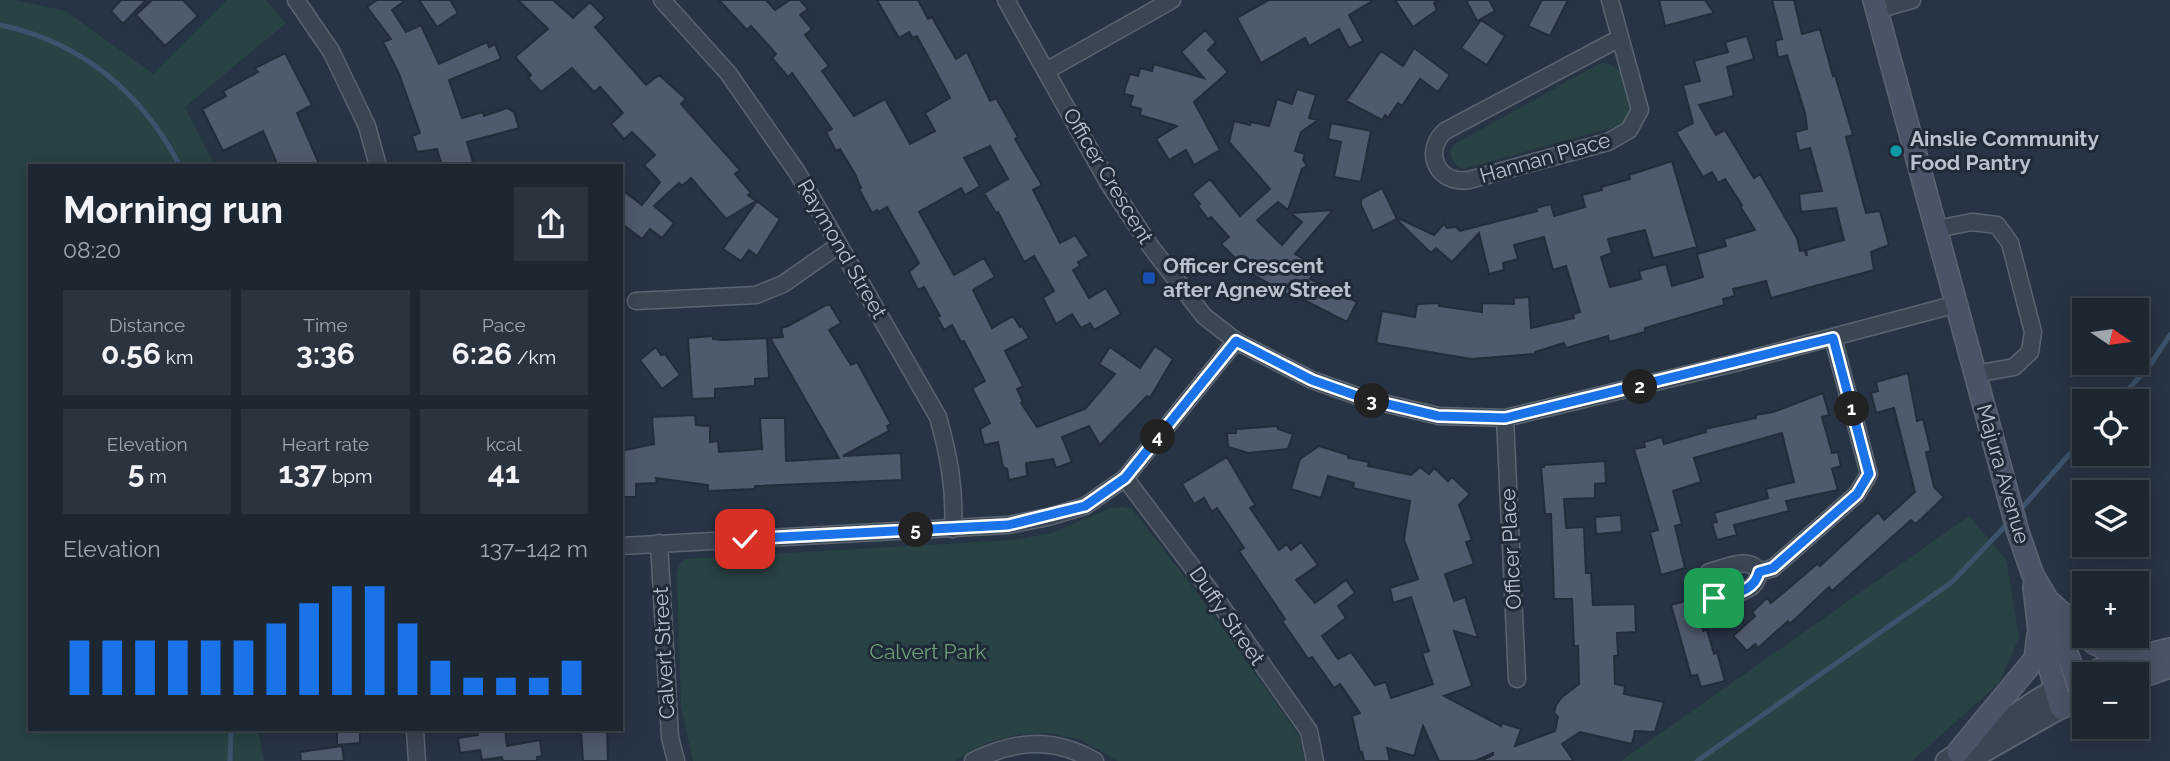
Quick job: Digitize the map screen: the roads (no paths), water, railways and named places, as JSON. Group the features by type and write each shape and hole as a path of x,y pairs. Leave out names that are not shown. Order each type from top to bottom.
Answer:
{"main road":[{"name":"Majura Avenue","path":"1875,5 2032,575 2039,630 2057,699"},
{"name":"Majura Avenue","path":"2032,575 2047,599 2074,662"},
{"path":"2047,599 2072,622"},
{"path":"1958,758 2035,659 2039,630"},
{"path":"2101,648 2121,662"},
{"path":"2145,662 2170,649"},
{"path":"2149,668 2170,667"},
{"path":"2057,699 2072,690"}],"street":[{"path":"296,0 331,51 367,126 377,164"},
{"name":"Raymond Street","path":"662,0 728,73 797,172 938,417 948,452 954,489 953,529"},
{"name":"Officer Crescent","path":"1006,0 1109,184 1151,247 1204,316 1236,341 1312,380 1366,399 1438,416 1505,418 1833,338 1957,304"},
{"path":"1045,71 1172,0"},
{"name":"Hannan Place","path":"1610,0 1640,110 1629,130 1608,142 1469,180 1453,180 1438,169 1434,150 1436,142 1445,131 1620,38"},
{"path":"1875,5 1912,0"},
{"name":"Majura Avenue","path":"1936,229 1972,222 1997,225 2010,243 2034,332 2030,352 2014,367 1975,374"},
{"path":"636,301 756,295 783,284 839,245"},
{"path":"1759,572 1773,568 1857,494 1869,474 1833,338"},
{"path":"623,546 1008,525 1085,506 1125,478 1236,341"},
{"name":"Officer Place","path":"1505,418 1517,679"},
{"name":"Duffy Street","path":"1125,478 1217,600 1309,731 1315,761"},
{"name":"Calvert Street","path":"659,543 670,737 676,761"},
{"path":"1958,758 2057,699"},
{"path":"415,731 417,761"},
{"path":"973,761 1017,743 1078,751 1095,761"}],"waterway":[{"path":"0,25 57,44 106,74 147,116 179,164"},
{"path":"2129,389 2150,365 2170,335"},
{"path":"2019,511 2072,451"},
{"path":"1697,761 1952,582 2010,521"},
{"path":"230,761 231,731"}],"place":[{"name":"Ainslie Community Food Pantry","path":"1896,151"},
{"name":"Officer Crescent after Agnew Street","path":"1149,278"}],"park label":[{"name":"Calvert Park","path":"928,652"}]}
